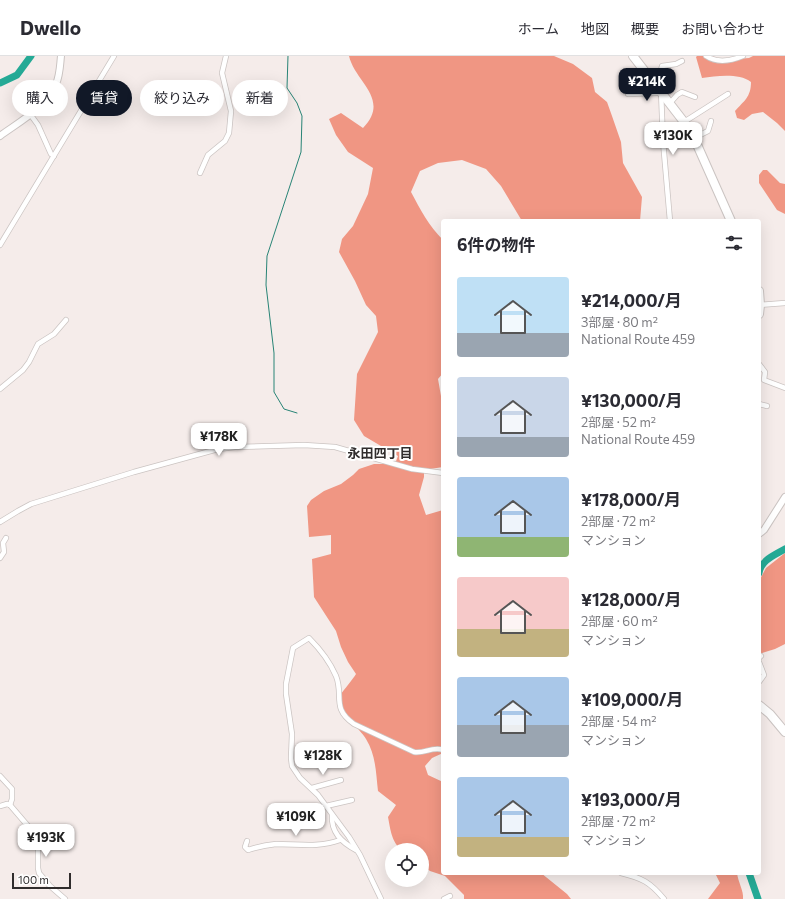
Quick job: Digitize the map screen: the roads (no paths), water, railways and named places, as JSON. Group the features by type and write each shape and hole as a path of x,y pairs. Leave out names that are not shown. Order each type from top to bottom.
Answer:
{"highway":[{"path":"633,56 670,103 694,138 714,174 730,219"},
{"path":"761,707 770,714 785,732"}],"street":[{"path":"57,80 61,56"},
{"path":"0,245 114,56"},
{"path":"200,173 208,155 225,141 229,133 231,111 222,73 226,56"},
{"path":"706,56 724,61 743,56"},
{"path":"655,84 658,82 662,66 676,64 682,61"},
{"path":"628,94 657,93 661,91 663,141 670,219"},
{"path":"670,103 682,92 696,97"},
{"path":"684,122 728,94"},
{"path":"0,136 27,116"},
{"path":"31,116 38,125 54,156"},
{"path":"694,138 708,131 712,121"},
{"path":"761,305 785,303"},
{"path":"0,389 23,370 38,344 54,334 66,320"},
{"path":"761,367 765,372 764,380 785,388"},
{"path":"761,404 767,406"},
{"path":"0,522 31,504 134,472 218,449 235,447 304,445 335,447 412,469 441,473"},
{"path":"761,532 785,497"},
{"path":"0,558 4,552 3,543 6,538"},
{"path":"381,899 356,850 332,814 312,788 300,778 292,766 292,734 286,684 293,648 309,638 325,656 338,683 342,713 349,721 360,728 414,752 438,748 441,749"},
{"path":"761,668 764,676 761,680"},
{"path":"0,776 12,789 12,799 10,805"},
{"path":"312,788 341,780"},
{"path":"326,806 352,800"},
{"path":"0,806 7,804 10,805 28,826 38,849 39,873 50,886 65,899"},
{"path":"332,814 333,827 340,840 356,850"},
{"path":"247,841 245,847 248,850 274,844 308,846 340,840"},
{"path":"629,875 646,881 664,899"},
{"path":"444,899 450,896"}],"waterway":[{"path":"0,83 17,75 31,56"},
{"path":"288,56 287,88 297,103 302,116 301,152 267,256 266,285 274,353 274,392 284,409 297,413"},
{"path":"761,566 765,561 785,549"},
{"path":"750,875 758,899"}],"district":[{"name":"永田四丁目","path":"380,453"}]}
